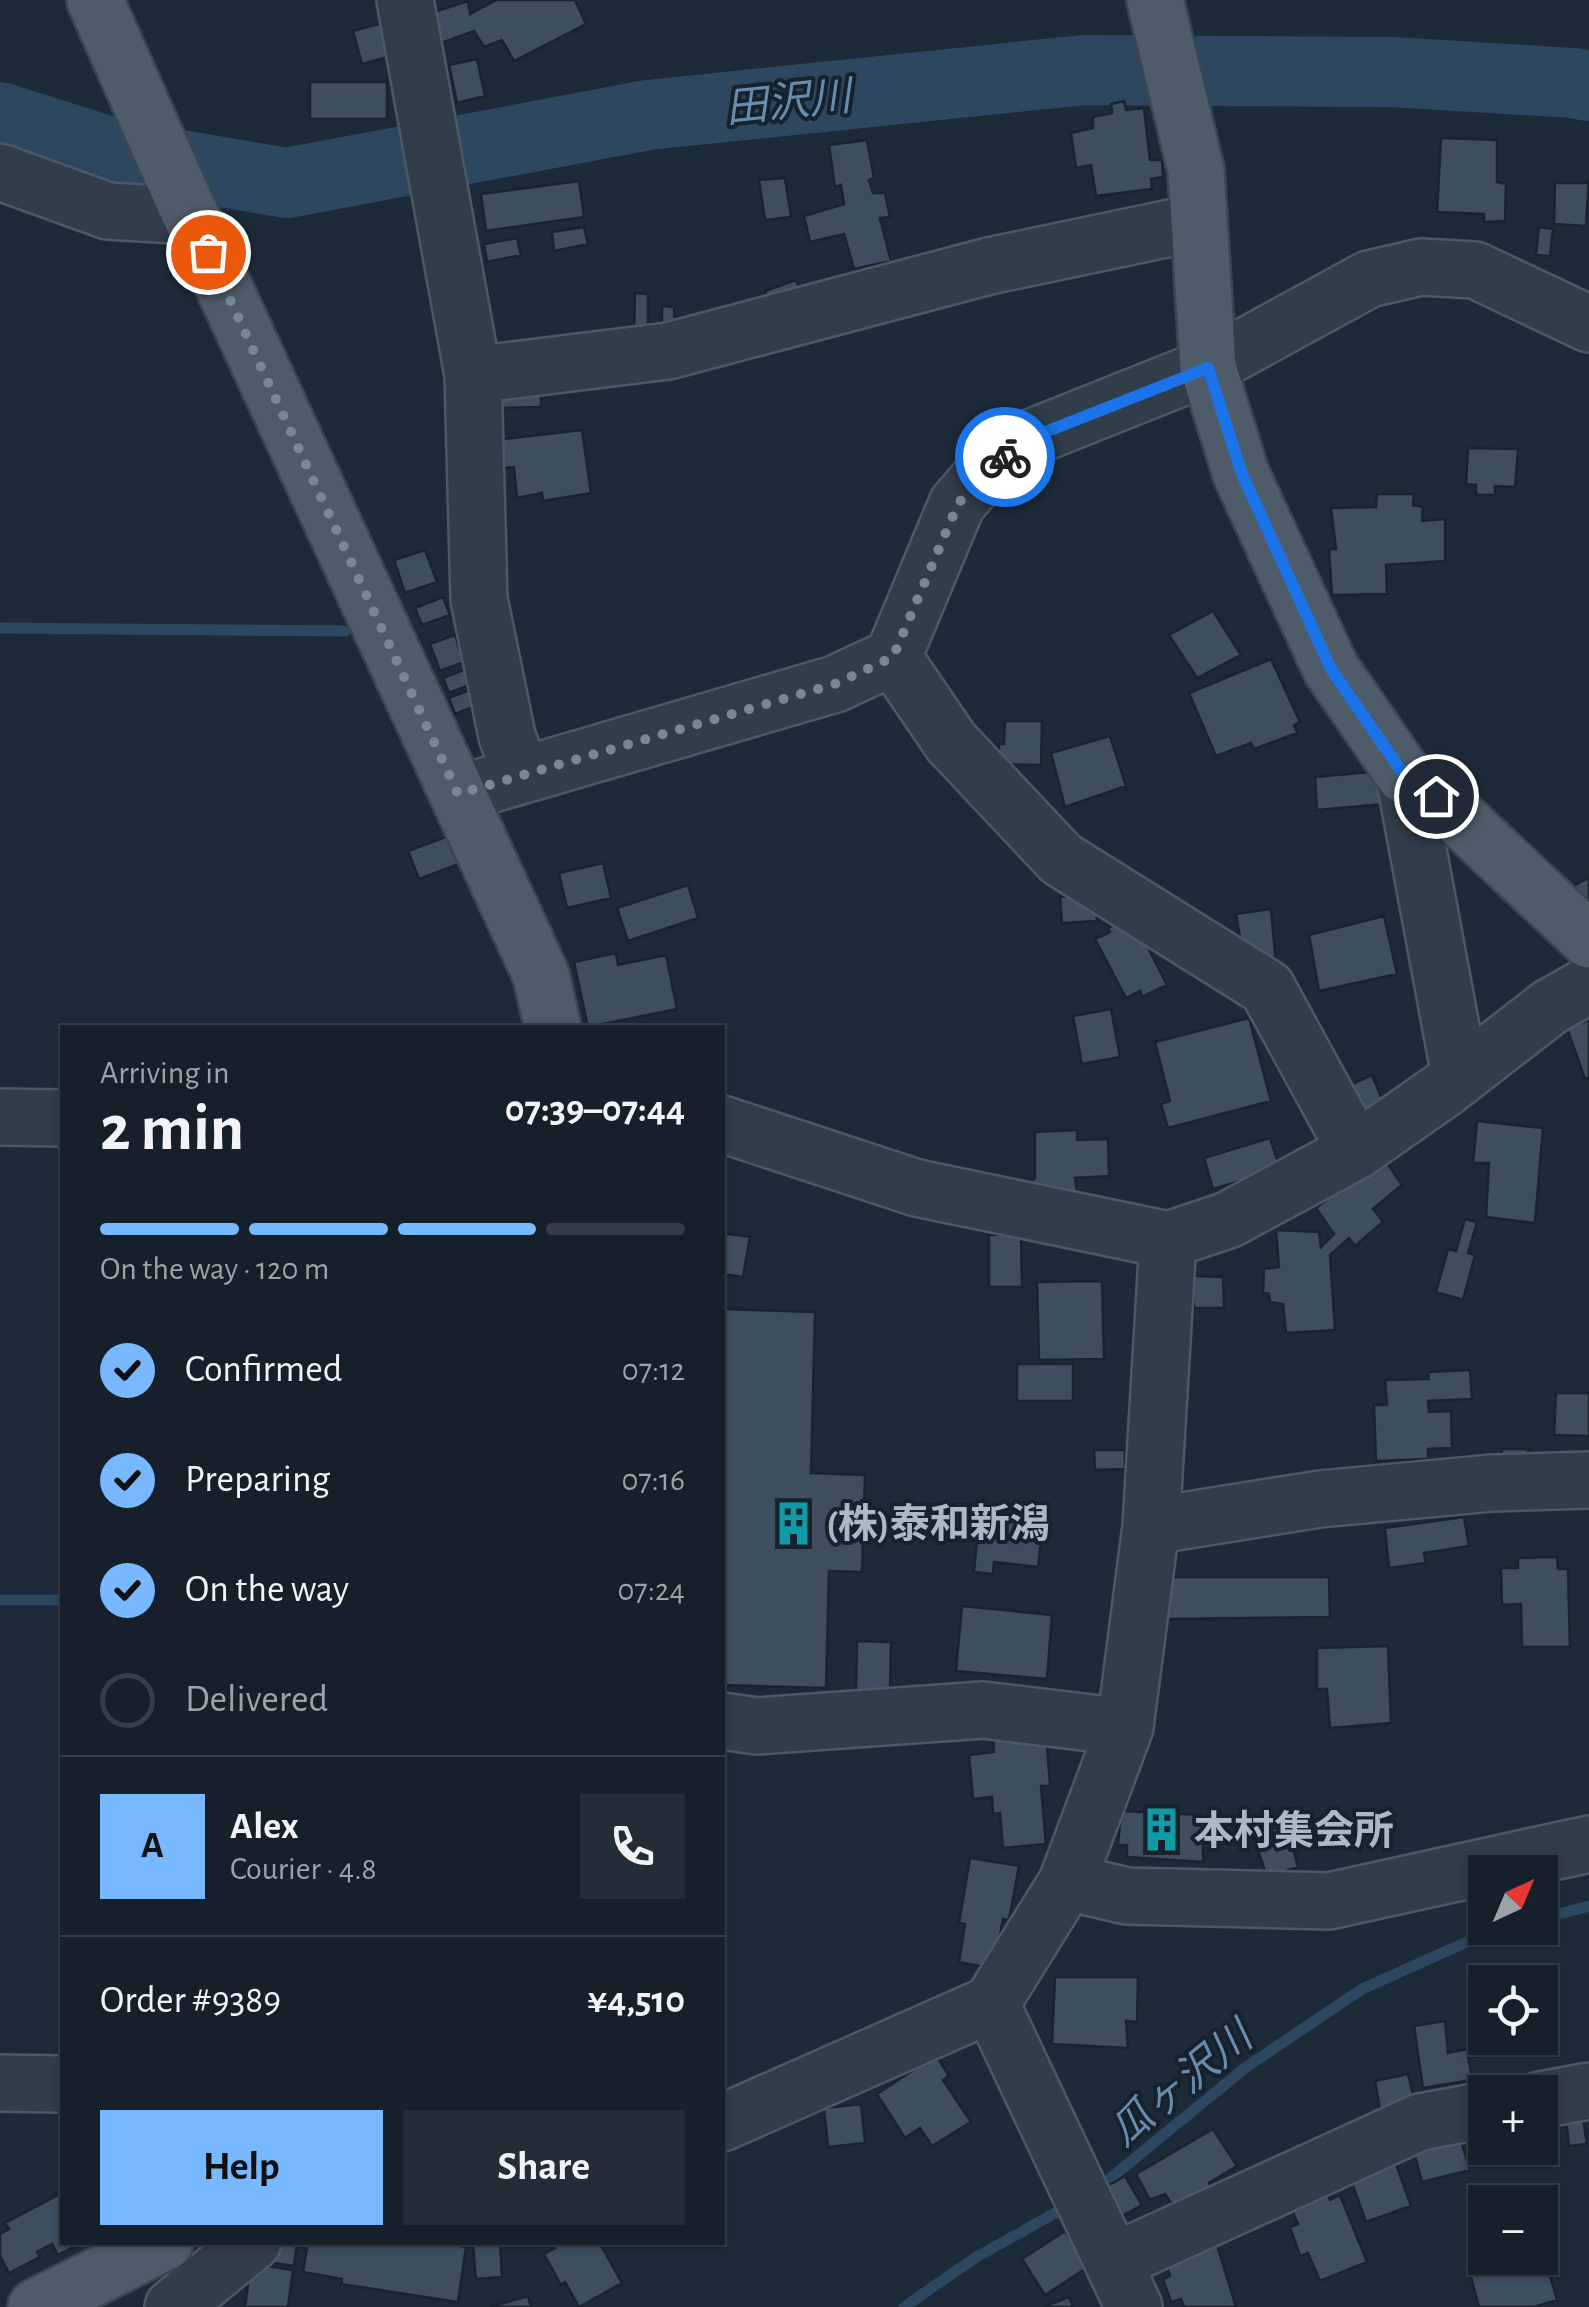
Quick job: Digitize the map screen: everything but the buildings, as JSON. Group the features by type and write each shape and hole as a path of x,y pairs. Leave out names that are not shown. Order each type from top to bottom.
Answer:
{"main road":[{"path":"95,0 541,975 552,1025"},
{"path":"1154,0 1197,196 1208,368 1242,474 1331,669 1404,775 1436,796 1589,940"},
{"path":"36,2307 159,2245"}],"street":[{"path":"410,24 472,375 480,599 508,736 520,774"},
{"path":"0,172 108,210 186,204"},
{"path":"472,375 668,351 989,266 1197,196"},
{"path":"458,794 835,684 893,657 958,504 982,475 1030,438 1208,368 1368,279 1421,267 1475,270 1589,324"},
{"path":"893,657 951,742 1061,859 1267,988 1356,1151"},
{"path":"1404,775 1460,1076"},
{"path":"725,1125 918,1188 1168,1240 1228,1220 1356,1151 1550,1007 1589,985"},
{"path":"0,1117 60,1118"},
{"path":"725,2122 990,2004 1067,1882 1126,1727 1151,1526 1168,1240"},
{"path":"1151,1526 1320,1499 1492,1483 1589,1480"},
{"path":"725,1722 757,1726 982,1710 1126,1727"},
{"path":"1067,1882 1128,1896 1329,1901 1589,1844"},
{"path":"990,2004 1123,2284 1420,2122 1468,2113"},
{"path":"0,2083 60,2084"},
{"path":"1558,2097 1589,2091"},
{"path":"173,2307 249,2245"}],"waterway":[{"name":"田沢川","path":"0,117 120,155 287,183 648,115 1084,70 1392,72 1589,86"},
{"path":"0,628 345,631"},
{"path":"0,1600 60,1600"},
{"name":"瓜ヶ沢川","path":"1558,1914 1589,1906"},
{"name":"瓜ヶ沢川","path":"1096,2190 1245,2068 1362,1989 1468,1942"},
{"name":"瓜ヶ沢川","path":"904,2307 975,2258 1071,2204"}],"way so far":[{"path":"208,252 458,794 835,684 893,657 958,504 982,475 1005,457"}],"place":[{"name":"(株)泰和新潟","path":"793,1523"},
{"name":"本村集会所","path":"1161,1830"}],"route":[{"path":"1005,457 1030,438 1208,368 1242,474 1331,669 1404,775 1436,796"}]}
